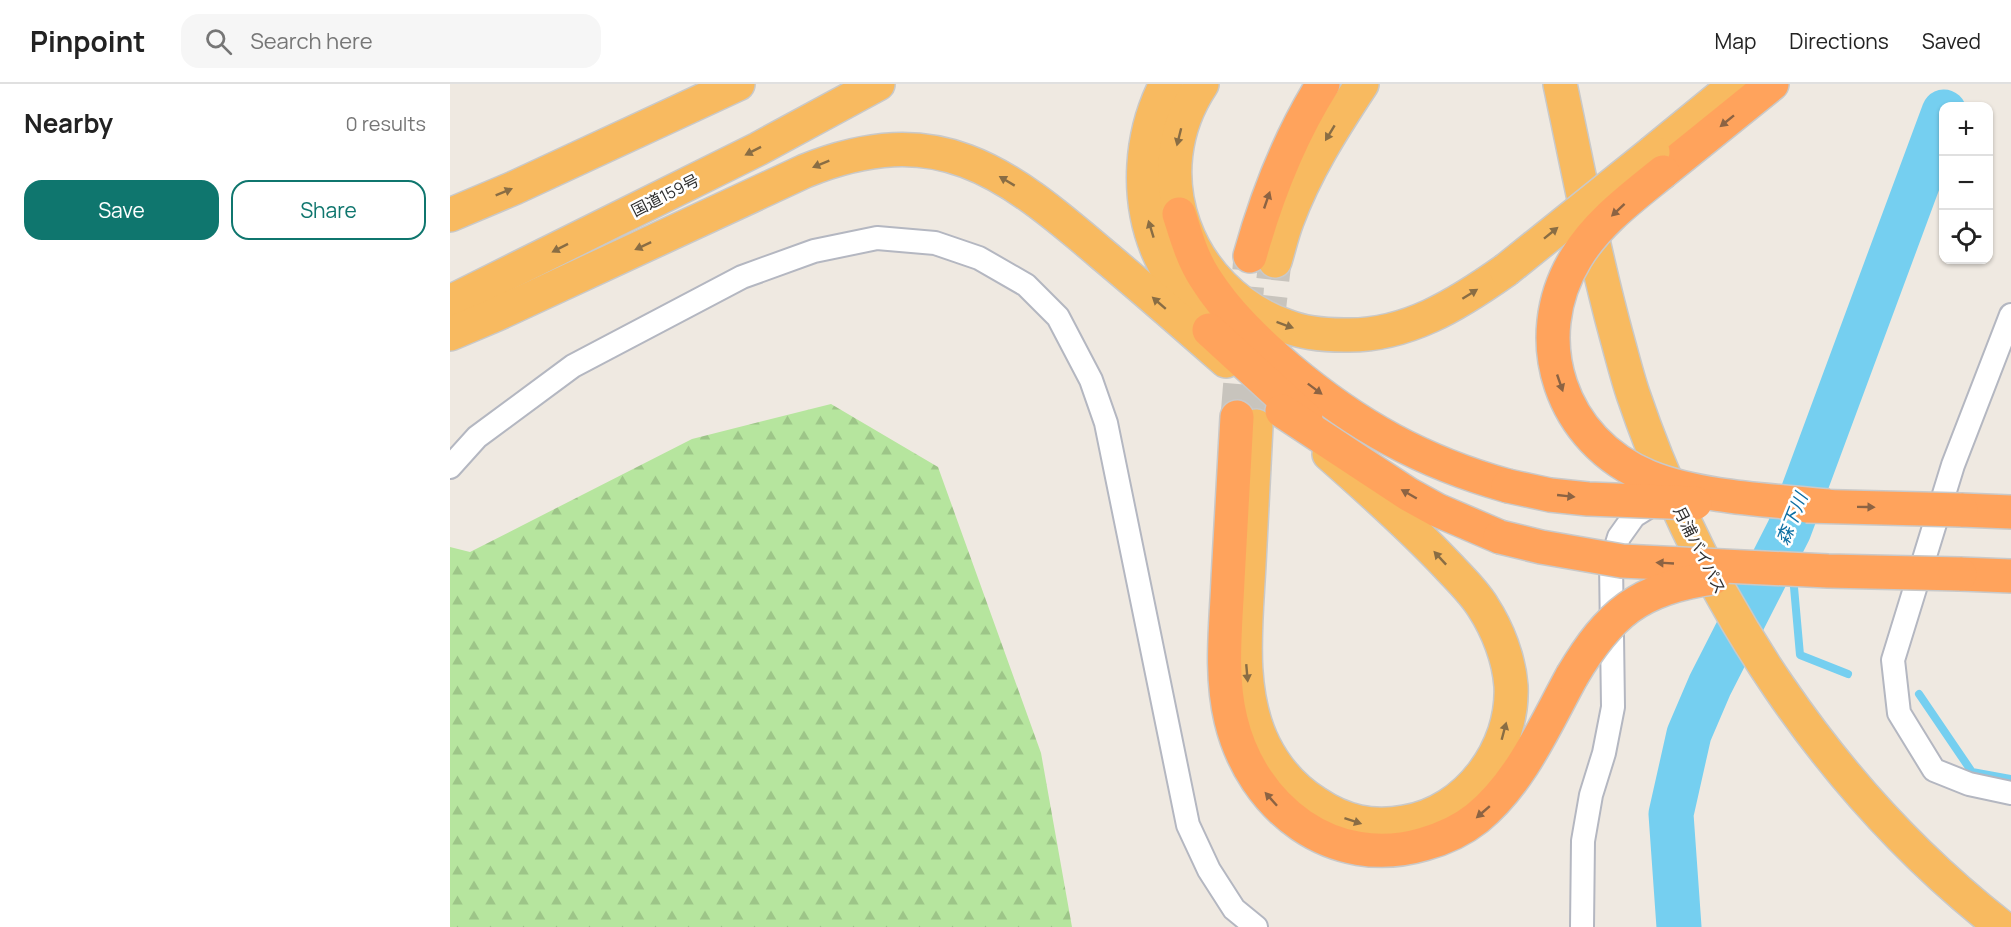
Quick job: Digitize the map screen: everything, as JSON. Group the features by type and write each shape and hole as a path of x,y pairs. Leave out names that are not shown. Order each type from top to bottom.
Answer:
{"highway":[{"path":"657,123 725,84"},
{"path":"450,215 657,123 738,84"},
{"name":"国道159号","path":"450,302 758,149 878,84"},
{"path":"450,334 834,159 891,148 918,149 972,162 1030,195 1085,239 1258,418 1387,506 1435,553 1483,607 1507,660 1511,687 1509,711 1502,739 1488,767 1468,790 1444,810 1419,820 1390,825 1360,824 1328,812 1301,794 1279,770 1263,745 1254,718 1249,691 1246,653 1258,418 1209,330 1170,277 1157,249 1148,218 1143,188 1145,156 1150,124 1166,84"},
{"path":"1202,84 1183,120 1175,153 1173,184 1189,247 1203,276 1222,302 1270,353 1339,408 1411,452 1447,467 1509,486 1550,495 1588,499 2011,512"},
{"path":"1323,84 1292,140 1275,178 1263,259 1287,222 1319,151 1362,84"},
{"name":"月浦バイパス","path":"1560,84 1606,296 1633,393 1671,493 1692,537 1732,612 1779,688 1834,762 1907,842 2002,927"},
{"path":"1736,84 1658,162 1624,205 1588,240 1574,260 1563,284 1556,308 1552,334 1554,360 1560,385 1570,408 1601,448 1623,464 1648,477 1705,492 1828,506"},
{"path":"1179,214 1192,246 1212,275 1236,298 1260,315 1287,327 1316,333 1346,335 1377,333 1411,325 1443,311 1476,291 1772,84"},
{"path":"1209,330 1296,410 1376,474"},
{"path":"1258,418 1376,474 1437,510 1500,537 1540,547 1622,561 1828,571 2011,576"},
{"path":"1258,418 1226,610 1225,660 1231,718 1238,745 1251,772 1266,794 1283,812 1331,842 1356,849 1406,850 1432,842 1475,820 1509,785 1587,650 1603,630 1642,598 1667,587 1692,581 1721,577 1828,571"}],"street":[{"path":"450,467 477,437 573,366 742,277 814,251 877,238 935,243 979,258 1026,285 1058,317 1091,380 1106,423 1188,825 1209,870 1234,909 1256,927"},
{"path":"2011,315 1953,465 1893,660 1899,713 1934,770 1970,784 2011,793"},
{"path":"1582,927 1583,841 1591,795 1604,753 1613,707 1611,563 1619,537 1634,516 1671,493"}],"green space":[{"path":"831,404 938,467 1041,753 1072,927 450,927 450,547 470,552 692,439"}],"waterway":[{"name":"森下川","path":"1679,927 1671,814 1689,734 1710,685 1789,530 1939,125"},
{"path":"1789,530 1792,561"},
{"path":"1793,576 1800,655 1848,674"},
{"path":"1919,694 1972,772 2011,779"}],"tunnel":[{"path":"1237,417 1250,256"},
{"path":"1256,426 1275,261"}]}
